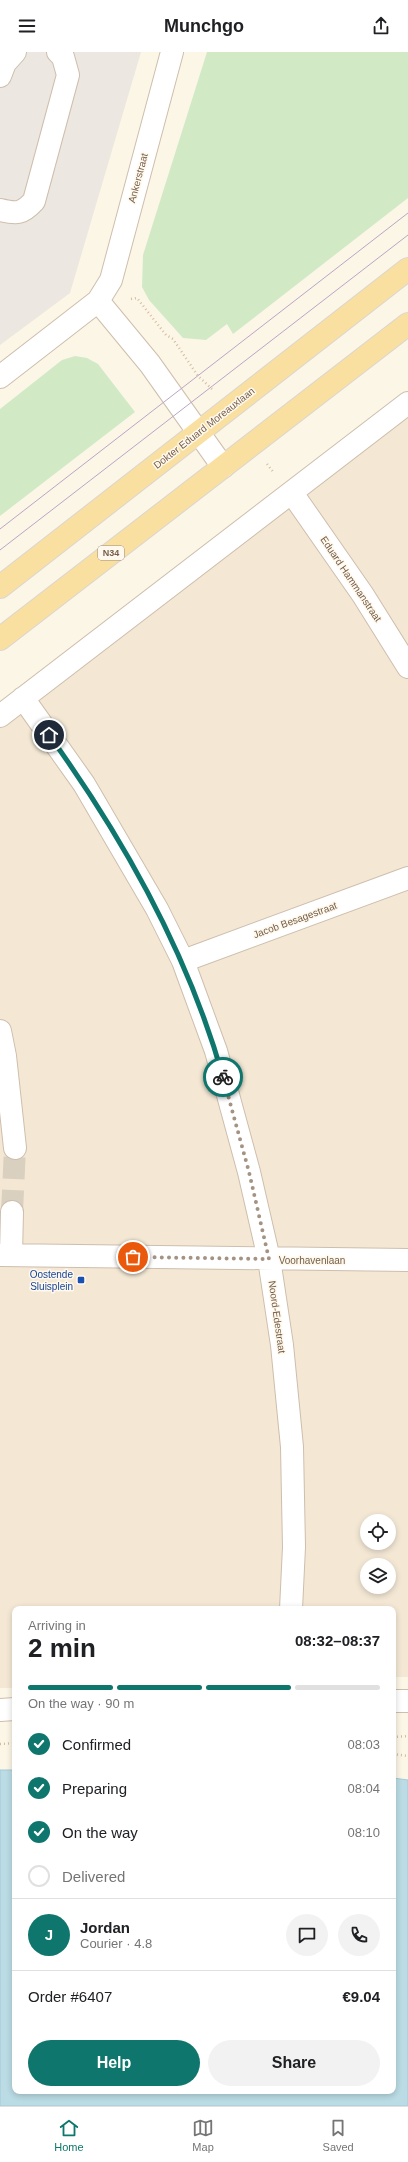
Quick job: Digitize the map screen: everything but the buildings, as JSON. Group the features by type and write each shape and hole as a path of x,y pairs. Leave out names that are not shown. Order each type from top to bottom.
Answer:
{"main road":[{"name":"Dokter Eduard Moreauxlaan","path":"0,587 408,269"},
{"name":"N34","path":"0,639 408,324"}],"street":[{"path":"0,76 5,63 14,52"},
{"path":"0,210 12,213 24,211 34,201 68,75 63,57 58,52"},
{"name":"Ankerstraat","path":"0,377 98,302 111,280 172,52"},
{"path":"98,302 150,364 197,433 223,467"},
{"path":"0,716 408,403"},
{"name":"Eduard Hammanstraat","path":"292,493 363,595 408,667"},
{"name":"Noord-Edestraat","path":"23,698 84,784 157,909 183,961 216,1051 249,1172 269,1259 282,1345 292,1447 294,1547 291,1606"},
{"name":"Jacob Besagestraat","path":"183,961 408,878"},
{"path":"0,1031 5,1056 15,1148"},
{"path":"6,1255 12,1212"},
{"name":"Voorhavenlaan","path":"6,1255 408,1260"},
{"path":"396,1701 408,1701"},
{"path":"0,1710 12,1709"}],"path":[{"path":"98,302 136,298 166,335 173,338 198,376 210,387 227,410"},
{"path":"252,444 292,493"},
{"path":"396,1737 408,1736"},
{"path":"0,1744 12,1743"},
{"path":"396,1754 408,1756"}],"shaded area":[{"path":"0,52 141,52 70,293 0,345"},
{"path":"408,403 408,1677 396,1677 396,1606 12,1606 12,1688 0,1688 0,716"}],"green space":[{"path":"207,52 408,52 408,198 233,334 227,324 206,340 183,338 149,300 142,287 143,255"},
{"path":"75,356 87,358 98,364 135,412 0,516 0,409 62,360"}],"water":[{"path":"0,1770 12,1770 12,2094 396,2094 396,1778 408,1780 408,2106 0,2106"}],"tunnel":[{"path":"12,1212 15,1148"}],"tram line":[{"path":"0,529 408,213"},
{"path":"0,550 408,235"}],"way so far":[{"path":"133,1257 269,1259 249,1172 223,1077"}],"place":[{"name":"Oostende Sluisplein","path":"81,1280"}],"route":[{"path":"49,735 84,784 157,909 183,961 216,1051 223,1077"}]}
